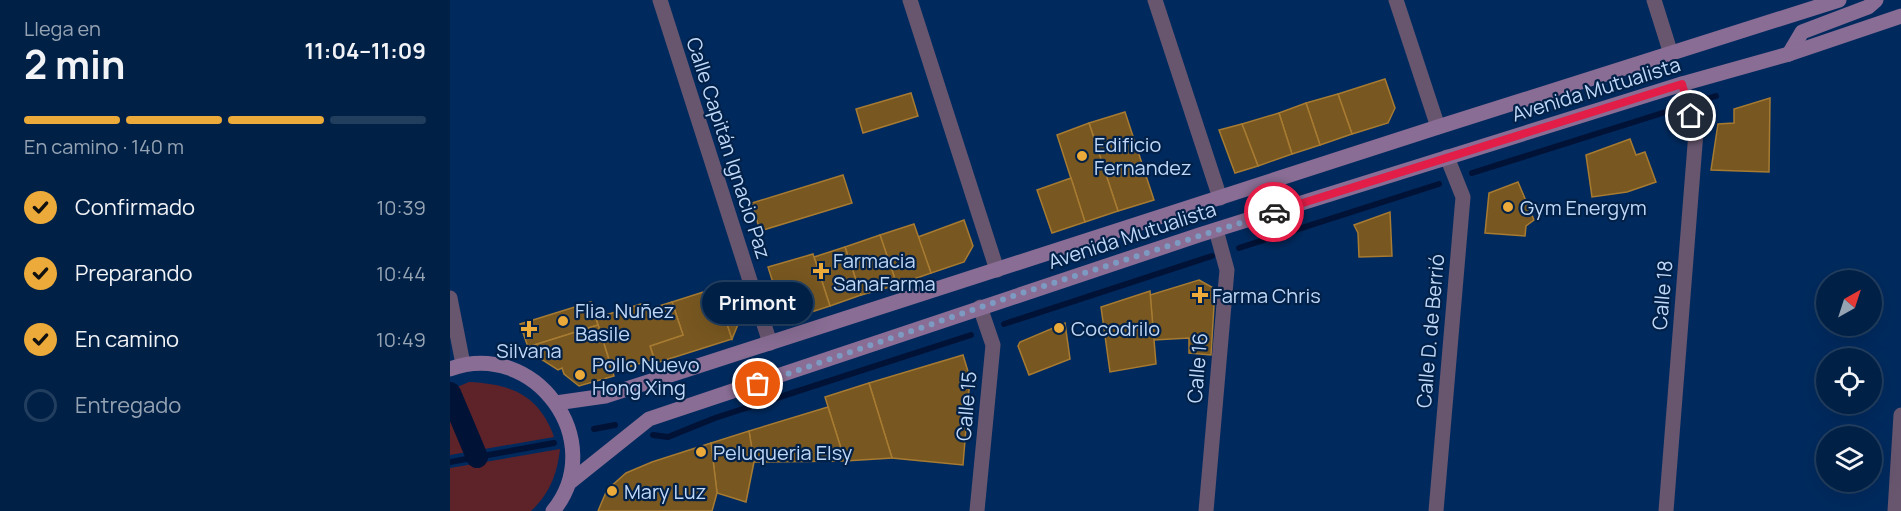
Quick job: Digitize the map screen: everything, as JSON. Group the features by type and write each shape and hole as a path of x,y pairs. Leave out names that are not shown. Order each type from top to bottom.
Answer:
{"main road":[{"name":"Avenida Mutualista","path":"556,403 605,396 1839,0"},
{"path":"1789,54 1802,32 1869,8 1876,0"},
{"name":"Avenida Mutualista","path":"569,483 649,419 1216,230 1682,84 1789,54 1901,16"},
{"path":"456,367 489,363 515,370 538,383 556,403 568,428 573,455 569,483 553,511"}],"street":[{"name":"Calle Capitán Ignacio Paz","path":"660,0 770,343"},
{"path":"910,0 997,270"},
{"path":"1155,0 1220,198"},
{"path":"1396,0 1438,127"},
{"path":"1654,0 1671,54"},
{"name":"Calle 18","path":"1666,511 1696,132 1682,84"},
{"name":"Calle D. de Berrió","path":"1436,511 1463,197 1447,157"},
{"name":"Calle 16","path":"1206,511 1227,270 1216,230"},
{"path":"450,298 456,367"},
{"name":"Calle 15","path":"977,511 993,345 980,307"},
{"path":"1894,511 1901,415"}],"shaded area":[{"path":"469,382 498,386 522,394 540,411 554,437 450,455 450,390"},
{"path":"560,449 551,483 531,511 450,511 450,468"}],"building":[{"path":"1385,79 1395,108 1388,123 1352,134 1338,94"},
{"path":"911,93 918,116 863,133 856,109"},
{"path":"1338,94 1352,134 1320,145 1306,103"},
{"path":"1770,98 1769,172 1711,170 1718,124 1734,123 1734,109"},
{"path":"1306,103 1320,145 1292,154 1279,113"},
{"path":"1125,112 1154,200 1118,211 1089,123"},
{"path":"1279,113 1292,154 1258,166 1242,124"},
{"name":"Edificio Fernandez","path":"1089,123 1118,211 1085,222 1057,135"},
{"path":"1242,124 1258,166 1235,173 1219,130"},
{"path":"1630,139 1636,155 1645,152 1656,182 1627,192 1592,197 1586,155"},
{"path":"843,175 852,203 760,231 752,203"},
{"path":"1071,178 1085,222 1052,233 1037,190"},
{"name":"Gym Energym","path":"1518,182 1534,220 1526,226 1525,236 1485,233 1489,193"},
{"path":"1390,212 1392,256 1359,257 1358,233 1354,225"},
{"path":"964,220 973,246 964,262 931,273 918,237"},
{"path":"914,224 931,273 897,285 880,235"},
{"path":"880,235 897,285 861,295 845,247"},
{"path":"845,247 861,295 830,306 814,257"},
{"path":"813,254 830,306 793,318 781,308 768,267"},
{"path":"1199,280 1215,289 1211,355 1189,353 1189,338 1154,340 1150,295"},
{"path":"716,288 732,339 656,363 650,346 683,335 672,302"},
{"path":"1150,291 1156,364 1110,372 1101,307"},
{"name":"Flia. Nuñez Basile","path":"591,302 598,325 528,347 520,324"},
{"path":"672,302 683,335 650,346 654,359 613,372 596,318 641,304 643,311"},
{"path":"741,317 732,339 726,321"},
{"path":"1065,323 1070,359 1029,375 1018,346 1020,342"},
{"path":"598,325 614,376 579,386 564,374 562,368 558,370 530,352 528,347"},
{"path":"963,355 970,378 963,465 892,458 869,383"},
{"path":"869,383 892,458 845,461 825,397"},
{"path":"828,407 845,461 754,462 749,431"},
{"path":"749,431 754,462 746,502 717,493 711,443"},
{"path":"711,443 717,493 712,511 598,511 607,490 626,473"}],"waterway":[{"path":"1706,99 1716,96"},
{"path":"1472,173 1672,110"},
{"path":"1239,248 1439,184"},
{"path":"1004,324 1212,256"},
{"path":"653,435 668,437 715,418 971,335"},
{"path":"450,393 477,457"},
{"path":"594,429 615,425"},
{"path":"450,462 554,443"}],"way so far":[{"path":"758,384 1016,295 1274,212"}],"place":[{"name":"Edificio Fernandez","path":"1082,156"},
{"name":"Gym Energym","path":"1508,207"},
{"name":"Farmacia SanaFarma","path":"821,271"},
{"name":"Farma Chris","path":"1200,295"},
{"name":"Flia. Nuñez Basile","path":"563,321"},
{"name":"Cocodrilo","path":"1059,328"},
{"name":"Silvana","path":"529,329"},
{"name":"Pollo Nuevo Hong Xing","path":"580,375"},
{"name":"Primont","path":"758,384"},
{"name":"Peluqueria Elsy","path":"701,452"},
{"name":"Mary Luz","path":"612,491"}],"route":[{"path":"1274,212 1682,84 1691,116"}]}
